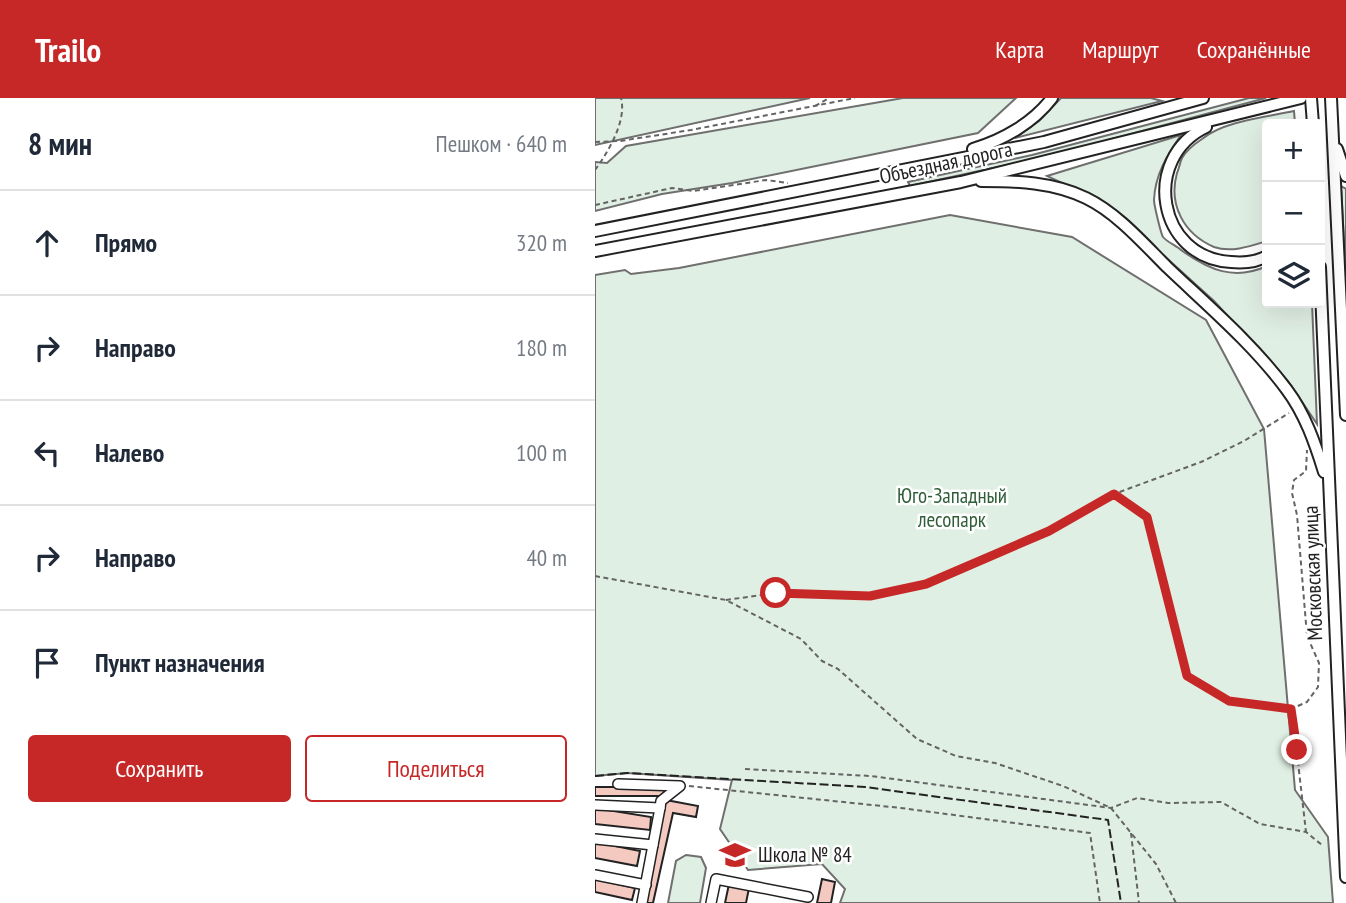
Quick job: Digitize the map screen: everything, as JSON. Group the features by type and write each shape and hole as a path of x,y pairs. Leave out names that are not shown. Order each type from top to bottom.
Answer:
{"main road":[{"path":"916,166 990,144 1032,119 1052,98"},
{"name":"Объездная дорога","path":"595,231 1044,142 1203,98"},
{"name":"Объездная дорога","path":"595,251 961,182 1301,98"},
{"path":"1311,98 1313,119"},
{"path":"1331,98 1346,415"},
{"path":"1225,118 1184,141 1167,173 1165,207 1176,232 1200,255 1220,262 1240,263 1262,259"},
{"path":"1332,136 1346,176"},
{"path":"961,182 1013,181 1043,184 1067,190 1101,206 1224,321 1258,355 1288,391 1307,423 1328,484"},
{"name":"Московская улица","path":"1322,308 1346,877"}],"lane":[{"path":"618,784 680,786"},
{"path":"642,903 661,801 680,786"},
{"path":"595,806 660,808"},
{"path":"595,839 653,845"},
{"path":"595,875 646,885"},
{"path":"711,903 716,879 808,897"}],"path":[{"path":"595,170 614,141 623,106 621,98"},
{"path":"812,107 829,98"},
{"path":"595,142 691,130 855,98"},
{"path":"595,205 672,188 694,191 766,180 789,183"},
{"path":"726,600 776,593 870,596 926,584 1049,531 1114,494 1201,462 1244,441 1295,410"},
{"path":"1114,494 1147,517 1187,676 1229,701 1291,709 1307,702 1318,687 1318,663 1307,636 1297,515 1292,493 1294,480 1306,471 1307,447"},
{"path":"595,576 726,600 801,639 822,661 838,669 917,739 956,756 995,763 1063,786 1111,808 1156,864 1176,903"},
{"path":"1291,709 1306,832"},
{"path":"745,769 871,776 1111,808 1137,798 1168,803 1221,802 1260,824 1306,832 1322,845"},
{"path":"680,786 901,808 1090,833 1100,903"},
{"path":"1131,832 1139,903"}],"green space":[{"path":"595,98 810,98 595,145"},
{"path":"903,98 1016,98 978,133 732,183 662,194 595,211 595,162 607,163 626,146"},
{"path":"1061,98 1151,98 1162,101 1015,138 1039,121"},
{"path":"1249,98 1266,98 1044,157 910,186 908,182 1032,155"},
{"path":"1294,111 1295,119 1262,119 1262,242 1241,248 1221,249 1194,234 1181,217 1175,196 1177,173 1181,160 1191,147 1211,133 1246,120"},
{"path":"1181,135 1163,166 1155,191 1154,203 1163,237 1212,268 1244,273 1262,268 1262,308 1312,308 1317,424 1288,381 1214,301 1129,224 1090,196 1047,176"},
{"path":"1341,186 1346,189 1346,277"},
{"name":"Юго-Западный лесопарк","path":"950,215 1072,237 1206,320 1264,429 1295,790 1328,837 1333,903 840,903 845,889 822,864 748,870 720,829 732,780 627,773 595,776 595,275 625,270 631,274 679,268"},
{"path":"686,855 701,857 706,868 700,903 668,903 676,861"}],"building":[{"path":"595,787 665,787 664,796 595,796"},
{"path":"666,800 698,806 696,817 673,813 653,903 645,903"},
{"path":"595,808 651,817 650,830 595,824"},
{"path":"595,842 640,851 637,866 595,858"},
{"path":"595,879 635,888 632,900 595,892"},
{"path":"822,879 835,882 831,903 817,903"},
{"path":"729,884 749,888 746,903 725,903"}],"fence":[{"path":"595,776 627,773 865,787 1108,820 1121,903"}],"place":[{"name":"Школа № 84","path":"735,855"}],"route":[{"path":"776,593 870,596 926,584 1049,531 1114,494 1147,517 1187,676 1229,701 1291,709 1297,750"}]}
